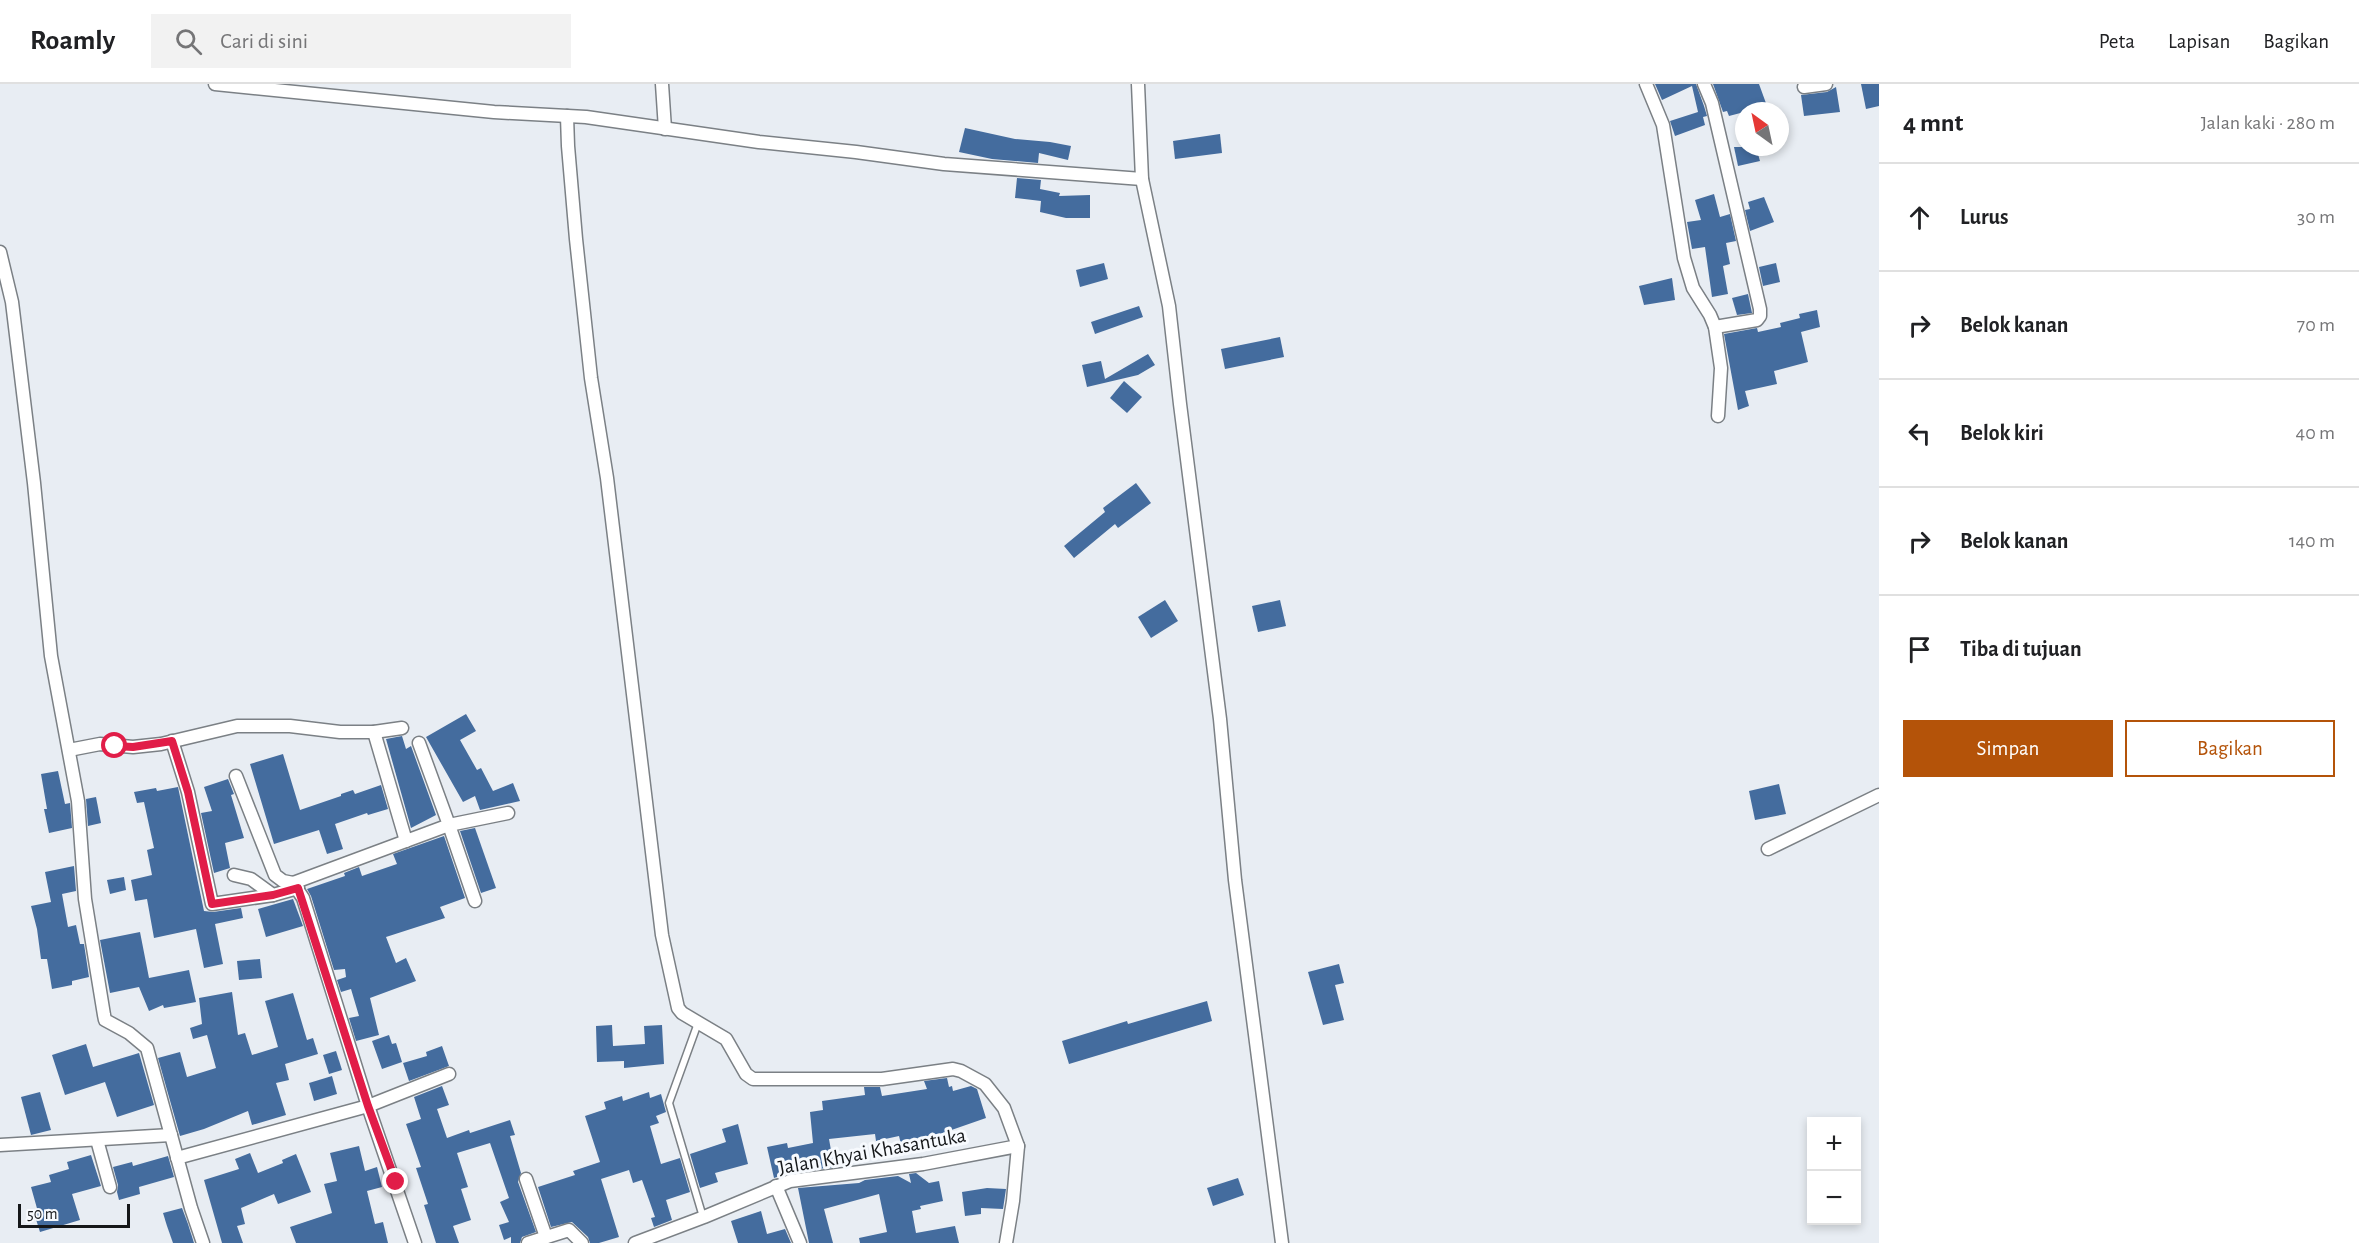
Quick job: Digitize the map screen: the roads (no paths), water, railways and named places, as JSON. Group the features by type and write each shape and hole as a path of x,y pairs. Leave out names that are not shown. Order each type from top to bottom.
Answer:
{"street":[{"path":"215,84 471,110 567,116 944,164 1142,179"},
{"path":"662,84 665,129"},
{"path":"1138,84 1142,179 1169,306 1221,729 1235,880 1282,1243"},
{"path":"1646,84 1663,125 1684,258 1693,288 1715,327 1721,368 1718,416"},
{"path":"1704,84 1712,103 1760,309 1760,316 1757,320 1715,327"},
{"path":"1804,87 1826,84"},
{"path":"567,116 567,146 591,378 607,478 660,923 678,1008 682,1013 726,1038 746,1074 753,1079 882,1079 934,1070 961,1071 985,1084 1004,1107 1018,1146 1006,1243"},
{"path":"0,252 12,302 34,483 51,656 78,801 85,899 105,1020 129,1033 147,1048 203,1243"},
{"path":"69,750 100,744 133,747 172,741 216,730 260,725 340,732 374,732 402,728"},
{"path":"374,732 406,841"},
{"path":"172,741 188,792 212,904 273,895 449,825 508,813"},
{"path":"419,743 475,901"},
{"path":"236,776 275,875 296,885"},
{"path":"1768,849 1879,795"},
{"path":"234,875 251,879 273,895"},
{"path":"296,885 368,1106 416,1243"},
{"path":"177,1158 368,1106 449,1074"},
{"path":"0,1145 171,1135"},
{"path":"97,1140 110,1186"},
{"name":"Jalan Khyai Khasantuka","path":"635,1243 789,1181 923,1164 1018,1146"},
{"path":"526,1179 546,1237"},
{"path":"776,1186 800,1243"},
{"path":"528,1243 569,1230 582,1243"}],"lane":[{"path":"698,1023 669,1103 704,1217"}]}
